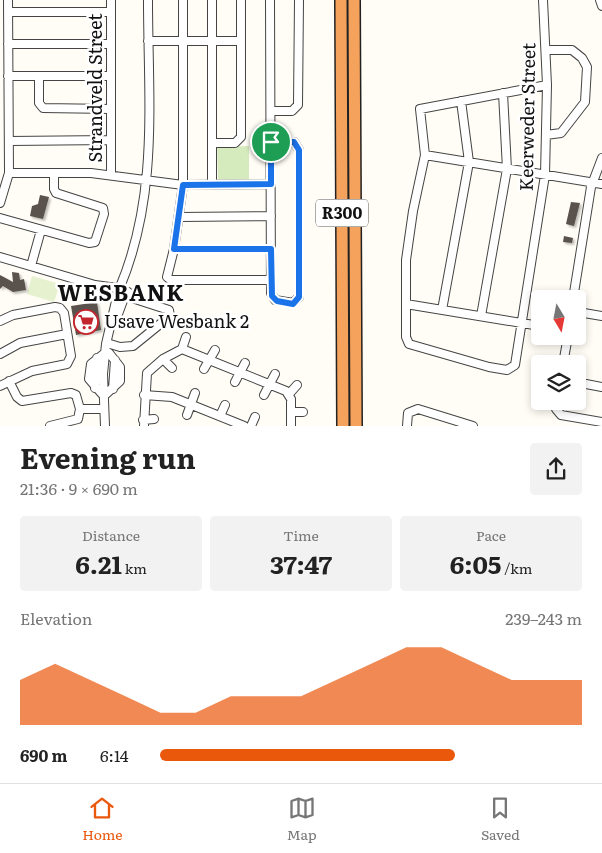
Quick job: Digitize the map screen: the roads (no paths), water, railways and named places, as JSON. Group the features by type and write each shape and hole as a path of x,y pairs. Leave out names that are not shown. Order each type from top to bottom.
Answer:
{"highway":[{"name":"R300","path":"341,0 343,426"},
{"name":"R300","path":"354,0 356,426"}],"street":[{"path":"0,204 9,173 9,141 4,109 8,76 8,0"},
{"name":"Strandveld Street","path":"111,0 111,175"},
{"path":"109,391 107,353 121,292 144,212 148,180 148,0"},
{"path":"183,0 183,185 178,229 167,276 171,280 271,280"},
{"path":"212,0 212,184"},
{"path":"213,143 235,142 241,137 241,0"},
{"path":"270,0 271,280 274,299 291,303 298,301 298,148 292,142 271,142"},
{"path":"271,111 292,111 298,105 299,0"},
{"name":"Keerweder Street","path":"406,304 408,343 489,367 510,370 515,365 545,175 547,85 543,0"},
{"path":"600,0 602,6"},
{"path":"8,12 111,12"},
{"path":"148,41 241,41"},
{"path":"8,44 111,44"},
{"path":"546,50 572,50 582,58 587,67 585,102 561,133 546,135"},
{"path":"8,76 111,76"},
{"path":"39,76 39,102 43,108 111,109"},
{"path":"531,324 406,304 406,260 413,210 425,155 420,109 547,85"},
{"path":"481,316 507,168 503,93"},
{"path":"442,310 468,162 461,101"},
{"path":"9,141 111,140"},
{"path":"425,155 602,184"},
{"path":"574,290 592,182 602,158"},
{"path":"9,173 111,175 183,185 271,184"},
{"path":"0,218 92,243 96,239 104,210 100,206 56,194 54,190 54,173"},
{"path":"180,216 271,216"},
{"path":"168,228 178,229"},
{"path":"31,266 41,230"},
{"path":"164,250 271,249"},
{"path":"0,257 121,292 135,299 167,309 170,316 133,346 120,347 110,344"},
{"path":"158,268 167,271"},
{"path":"109,391 93,386 96,359 107,353 121,292"},
{"path":"0,321 13,315 57,307 64,313 71,356 69,363 32,371 0,386"},
{"path":"586,313 602,316"},
{"path":"0,354 28,341 68,334"},
{"path":"154,419 144,423 144,395 147,373 164,359 182,349 186,336"},
{"path":"182,349 270,384 289,394"},
{"path":"204,369 215,350"},
{"path":"105,426 104,407 117,362 107,353"},
{"path":"164,359 172,368"},
{"path":"235,382 245,363"},
{"path":"264,395 275,374"},
{"path":"9,382 20,400 73,393 78,397 80,416 76,420 50,426"},
{"path":"586,384 602,387"},
{"path":"289,394 298,385"},
{"path":"187,414 195,393"},
{"path":"289,394 291,426"},
{"path":"144,395 172,397 242,425"},
{"path":"220,416 225,405"},
{"path":"80,409 104,407"},
{"path":"407,426 408,413 415,410 455,423 473,426"},
{"path":"557,410 562,415 602,422"},
{"path":"291,412 303,412"},
{"path":"251,426 255,416"}],"place":[{"name":"Usave Wesbank 2","path":"86,322"}],"district":[{"name":"WESBANK","path":"121,293"}]}
